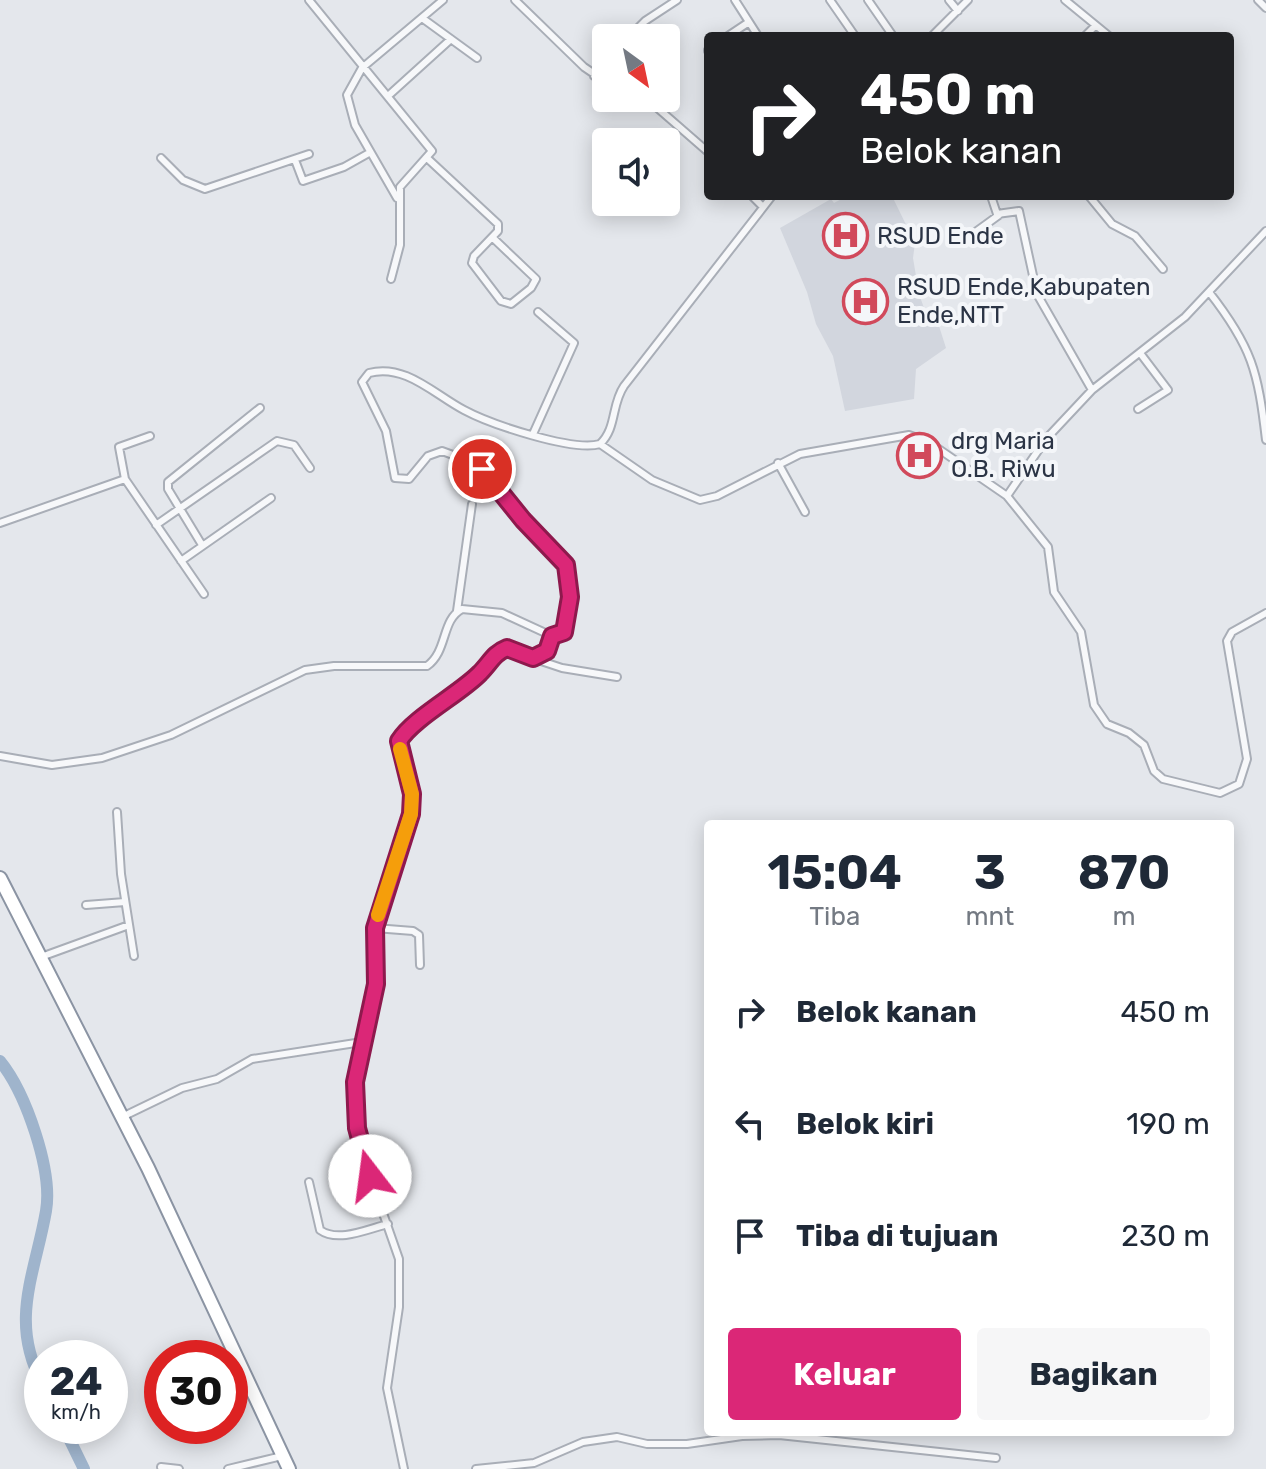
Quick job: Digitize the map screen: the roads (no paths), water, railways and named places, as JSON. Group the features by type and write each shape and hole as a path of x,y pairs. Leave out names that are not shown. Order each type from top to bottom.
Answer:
{"highway":[{"path":"0,878 122,1117 289,1469"}],"street":[{"path":"309,0 362,68 431,147 431,154 406,178 398,199 400,245 391,279"},
{"path":"398,199 369,153 347,101 349,87 362,68 443,0"},
{"path":"515,0 592,74"},
{"path":"642,24 677,0"},
{"path":"735,0 755,32"},
{"path":"830,0 852,32"},
{"path":"868,0 890,32"},
{"path":"949,0 958,11"},
{"path":"937,32 968,0"},
{"path":"1065,0 1103,32"},
{"path":"1258,0 1266,8"},
{"path":"422,18 477,58"},
{"path":"734,32 749,22"},
{"path":"1089,32 1095,26"},
{"path":"388,96 451,39"},
{"path":"662,112 704,149"},
{"path":"295,160 303,181 344,167 369,153"},
{"path":"161,158 183,180 205,189 309,154"},
{"path":"427,158 499,228 474,256 472,263 501,301 511,304 531,288 536,279 493,238"},
{"path":"756,200 763,207"},
{"path":"600,444 610,431 619,393 769,200"},
{"path":"993,200 999,215"},
{"path":"1092,200 1112,224 1135,236 1163,269"},
{"path":"970,236 999,215 1019,211 1037,294 1092,390"},
{"path":"1007,496 1046,439 1092,390 1140,353 1209,292 1266,231"},
{"path":"1209,292 1240,333 1257,371 1266,440"},
{"path":"533,434 574,343 538,312"},
{"path":"1138,409 1168,390 1140,353"},
{"path":"457,611 467,608 502,613 552,636 560,636 566,627 570,597 566,565 523,520 486,473 472,462 442,451 435,452 409,479 395,478 386,431 362,382 375,371 408,376 463,410 533,434 575,444 600,444 652,480 700,500 717,496 800,454 909,435 930,443 1007,496 1048,547 1054,592 1081,632 1094,705 1107,724 1129,733 1144,745 1154,771 1163,779 1220,793 1239,784 1247,759 1227,641 1232,632 1266,613"},
{"path":"202,545 168,489 170,480 260,408"},
{"path":"150,436 119,447 125,479 204,594"},
{"path":"156,525 277,441 294,445 310,468"},
{"path":"778,463 805,512"},
{"path":"0,523 125,479"},
{"path":"181,561 271,498"},
{"path":"0,756 52,765 102,758 199,723 305,670 334,666 427,666 441,651 457,611 472,504"},
{"path":"533,658 547,651 552,636"},
{"path":"404,1469 387,1388 401,1284 399,1259 378,1202 357,1128 355,1082 376,984 375,928 411,814 412,794 399,741 447,697 480,673 496,653 507,648 562,668 617,677"},
{"path":"117,812 125,902 134,956"},
{"path":"86,905 125,902"},
{"path":"41,957 129,925"},
{"path":"375,928 413,931 419,935 420,965"},
{"path":"122,1117 182,1088 217,1079 252,1059 362,1042"},
{"path":"309,1182 320,1230 325,1234 344,1235 388,1224"},
{"path":"476,1469 534,1463 583,1442 612,1438 651,1444 708,1436"},
{"path":"788,1436 996,1458"},
{"path":"228,1469 282,1456"},
{"path":"161,1467 179,1469"}],"waterway":[{"path":"0,1061 28,1112 41,1154 47,1194 28,1297 27,1340"},
{"path":"72,1444 84,1469"}],"place":[{"name":"RSUD Ende","path":"846,236"},
{"name":"RSUD Ende,Kabupaten Ende,NTT","path":"866,301"},
{"name":"drg Maria O.B. Riwu","path":"920,455"}]}
